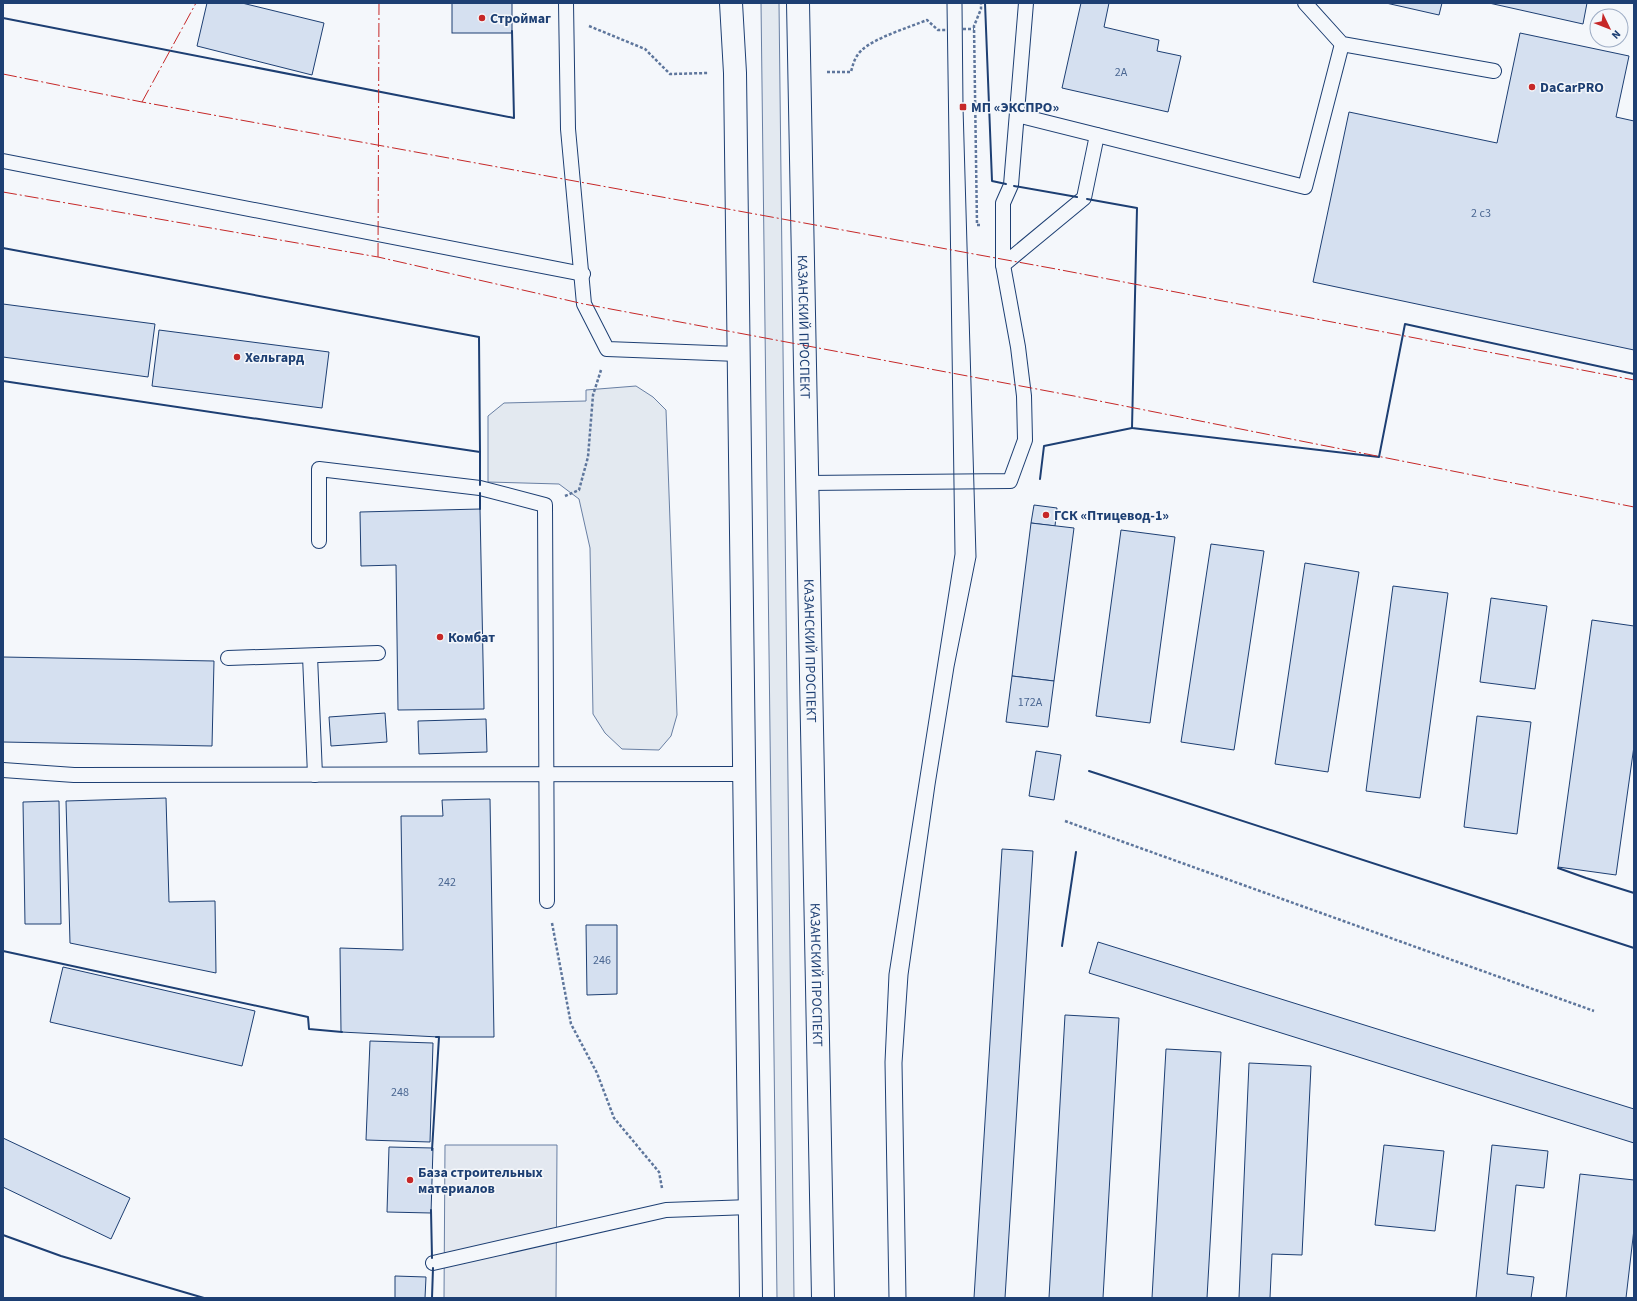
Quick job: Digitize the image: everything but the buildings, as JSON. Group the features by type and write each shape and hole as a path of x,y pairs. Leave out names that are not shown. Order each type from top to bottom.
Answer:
{"main road":[{"path":"731,3 734,73 751,1298"},
{"name":"КАЗАНСКИЙ ПРОСПЕКТ","path":"798,3 823,1298"}],"lane":[{"path":"807,483 1010,481 1025,440 1024,396 1018,347 1003,265 1003,203 1011,185 1026,3"},
{"path":"1305,3 1342,44 1494,71"},
{"path":"566,10 568,129 583,274 584,304 607,349 738,354"},
{"path":"1016,115 1305,187 1342,44"},
{"path":"1003,265 1084,198 1097,135"},
{"path":"3,161 583,274"},
{"path":"319,541 319,468 480,488 545,505 546,901"},
{"path":"228,658 378,653"},
{"path":"310,656 315,775"},
{"path":"3,770 74,775 744,774"},
{"path":"433,1263 666,1210 750,1207"}],"path":[{"path":"978,184 974,29 981,9 981,3"},
{"path":"566,10 645,49 670,74"},
{"path":"851,72 854,60 862,49 880,39 927,20 938,30 947,30"},
{"path":"963,29 974,29"},
{"path":"545,505 579,490 588,457 594,396 607,349"},
{"path":"1065,821 1594,1011"},
{"path":"546,901 571,1024 597,1073 614,1118 659,1172 666,1210"}],"shaded area":[{"path":"761,3 779,3 794,1298 777,1298"},
{"path":"636,386 653,397 666,410 677,715 671,736 659,750 622,749 605,733 593,714 590,548 579,499 559,484 488,482 488,416 504,403 586,401 586,390"},
{"path":"445,1145 557,1145 556,1298 444,1298"}],"tram line":[{"path":"889,1298 885,1062 889,974 955,554 947,3"},
{"path":"906,1298 902,1063 908,975 935,785 954,667 976,557 963,107 962,3"}],"wall":[{"path":"985,3 992,181 1006,184"},
{"path":"3,18 514,118 512,31"},
{"path":"1014,186 1077,197"},
{"path":"1087,199 1137,208 1132,428 1379,457 1405,324 1634,374"},
{"path":"3,248 479,337 480,452"},
{"path":"3,381 480,452 480,485"},
{"path":"1040,479 1044,446 1132,428"},
{"path":"480,493 480,509"},
{"path":"1089,771 1634,948"},
{"path":"1062,946 1076,852"},
{"path":"1558,868 1634,893"},
{"path":"3,951 308,1017 309,1029 342,1032"},
{"path":"432,1150 439,1037 436,1037"},
{"path":"431,1210 432,1258"},
{"path":"3,1235 61,1256 204,1298"},
{"path":"432,1298 433,1268"}],"power":[{"path":"142,102 196,3"},
{"path":"378,257 379,3"},
{"path":"3,74 142,102 1056,269 1634,380"},
{"path":"3,192 378,257 584,304 1074,396 1634,507"}],"place":[{"name":"Строймаг","path":"482,18"},
{"name":"DaCarPRO","path":"1532,87"},
{"name":"МП «ЭКСПРО»","path":"963,107"},
{"name":"Хельгард","path":"237,357"},
{"name":"ГСК «Птицевод-1»","path":"1046,515"},
{"name":"Комбат","path":"440,637"},
{"name":"База строительных материалов","path":"410,1180"}]}
